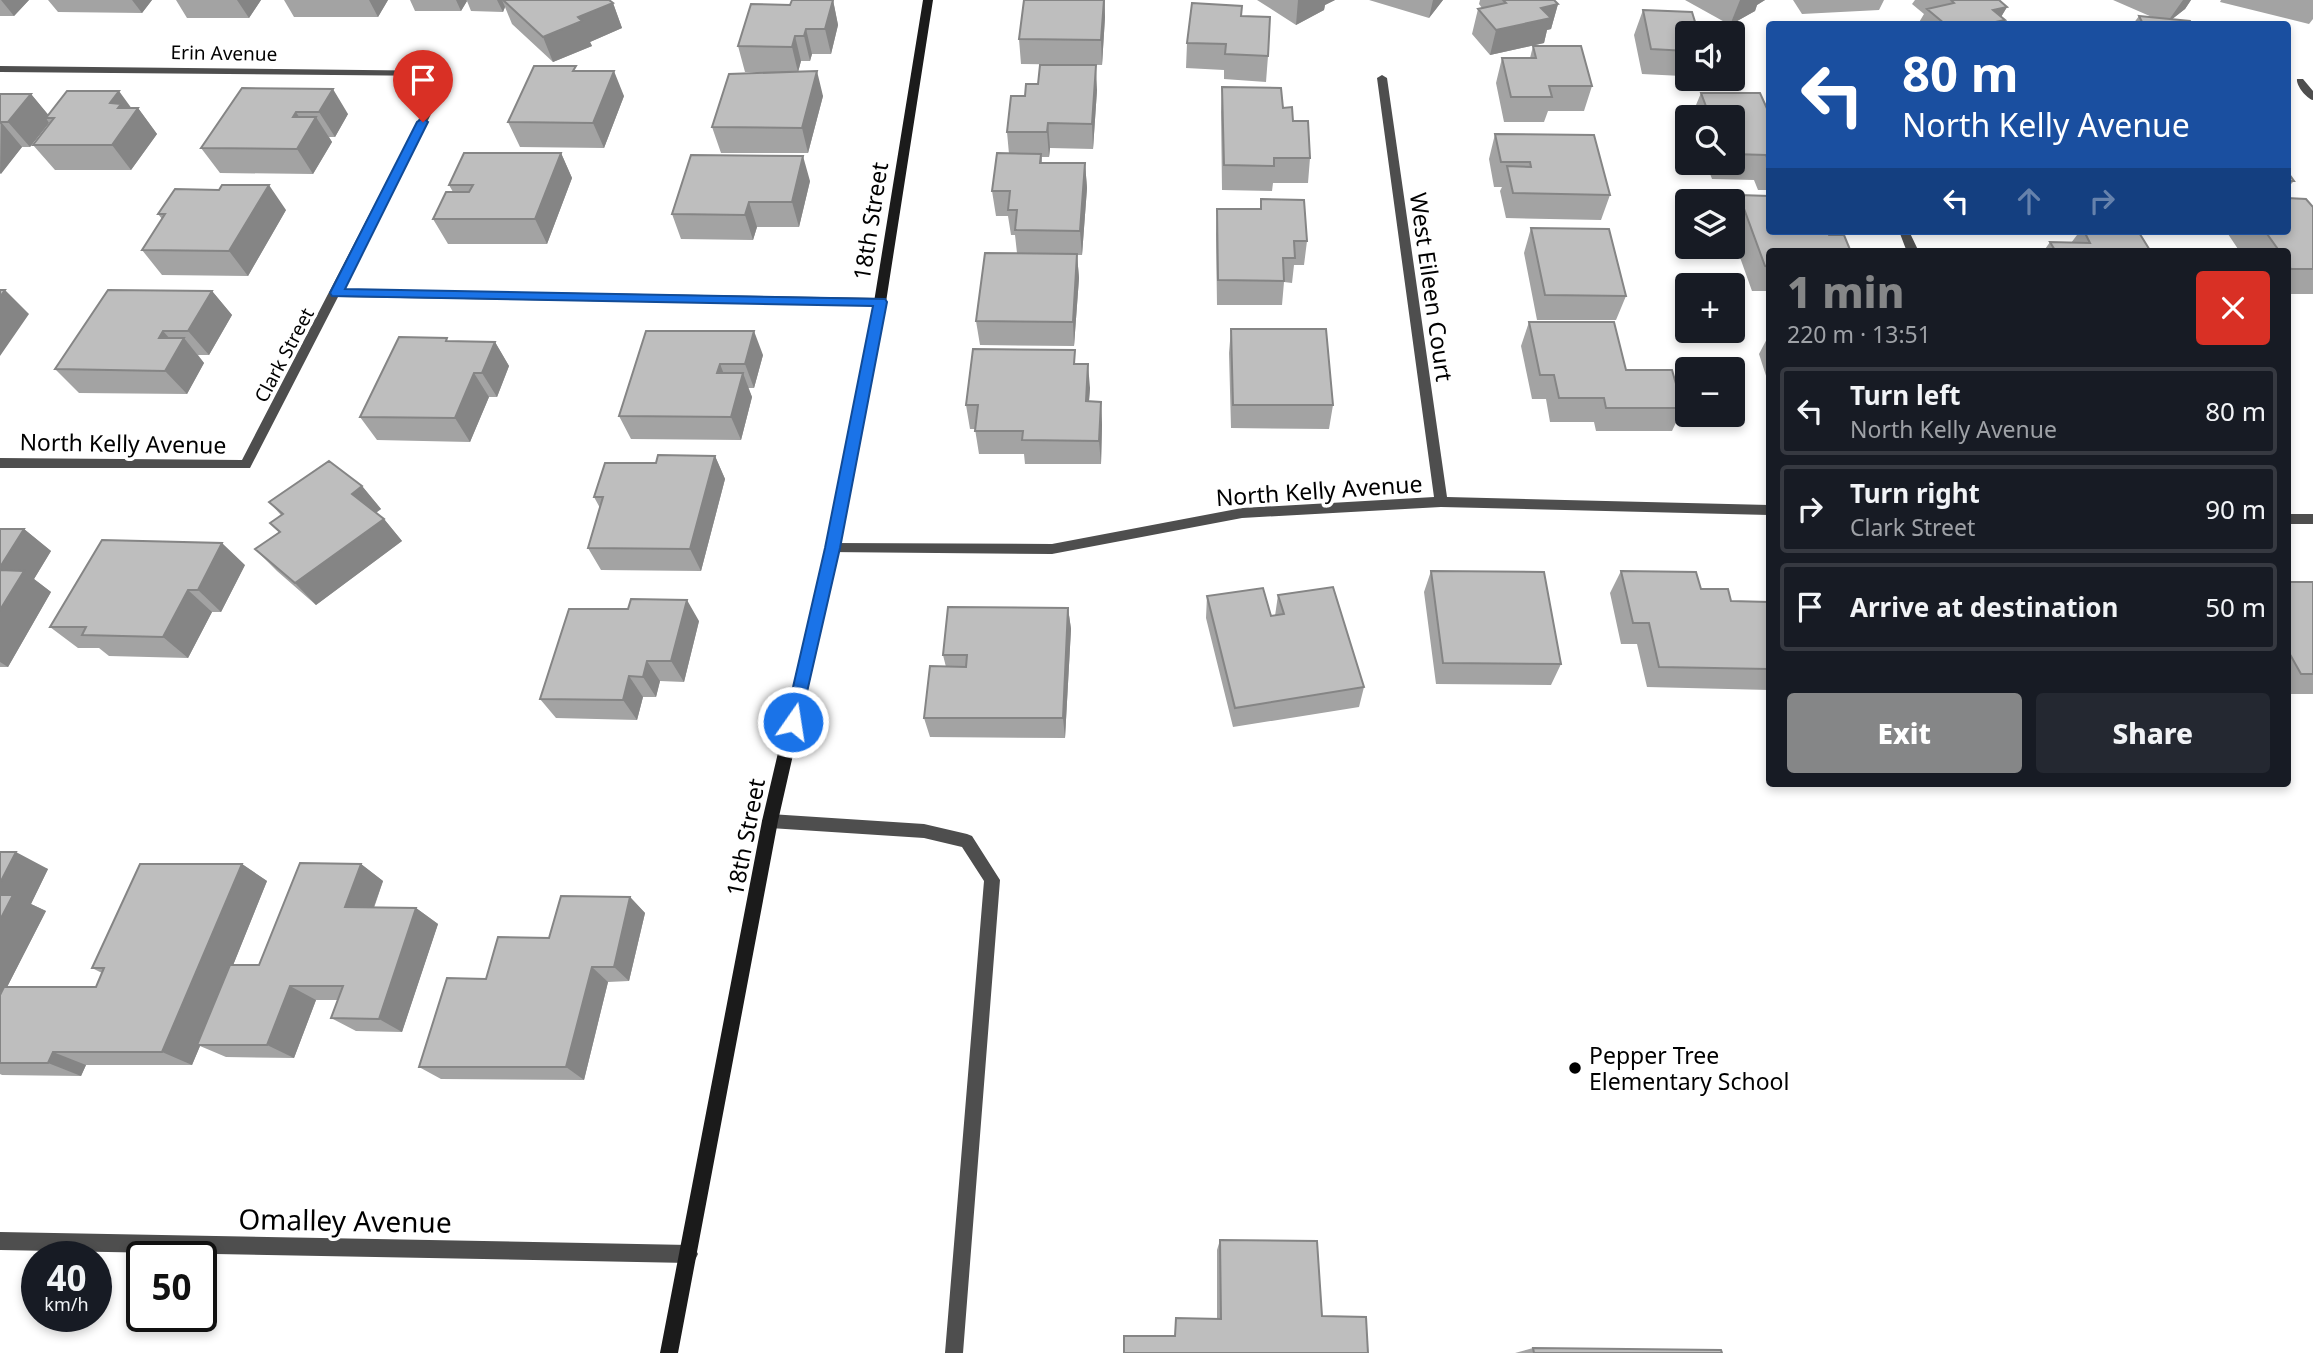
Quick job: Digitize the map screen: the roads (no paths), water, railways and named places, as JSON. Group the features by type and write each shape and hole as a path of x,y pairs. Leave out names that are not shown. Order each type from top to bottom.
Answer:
{"main road":[{"name":"18th Street","path":"669,1353 770,821 833,548 880,302 928,0"}],"street":[{"name":"Erin Avenue","path":"0,69 447,73"},
{"name":"Clark Street","path":"246,465 337,293 447,73"},
{"name":"West Eileen Court","path":"1382,78 1441,502"},
{"path":"2300,81 2313,97"},
{"path":"337,293 880,302"},
{"name":"North Kelly Avenue","path":"0,463 246,465"},
{"name":"North Kelly Avenue","path":"833,548 1052,549 1242,513 1441,502 1766,510"},
{"path":"2291,519 2313,519"},
{"path":"770,821 924,831 967,841 992,880 954,1353"},
{"name":"Omalley Avenue","path":"0,1241 689,1254"}],"place":[{"name":"Pepper Tree Elementary School","path":"1575,1068"}]}
